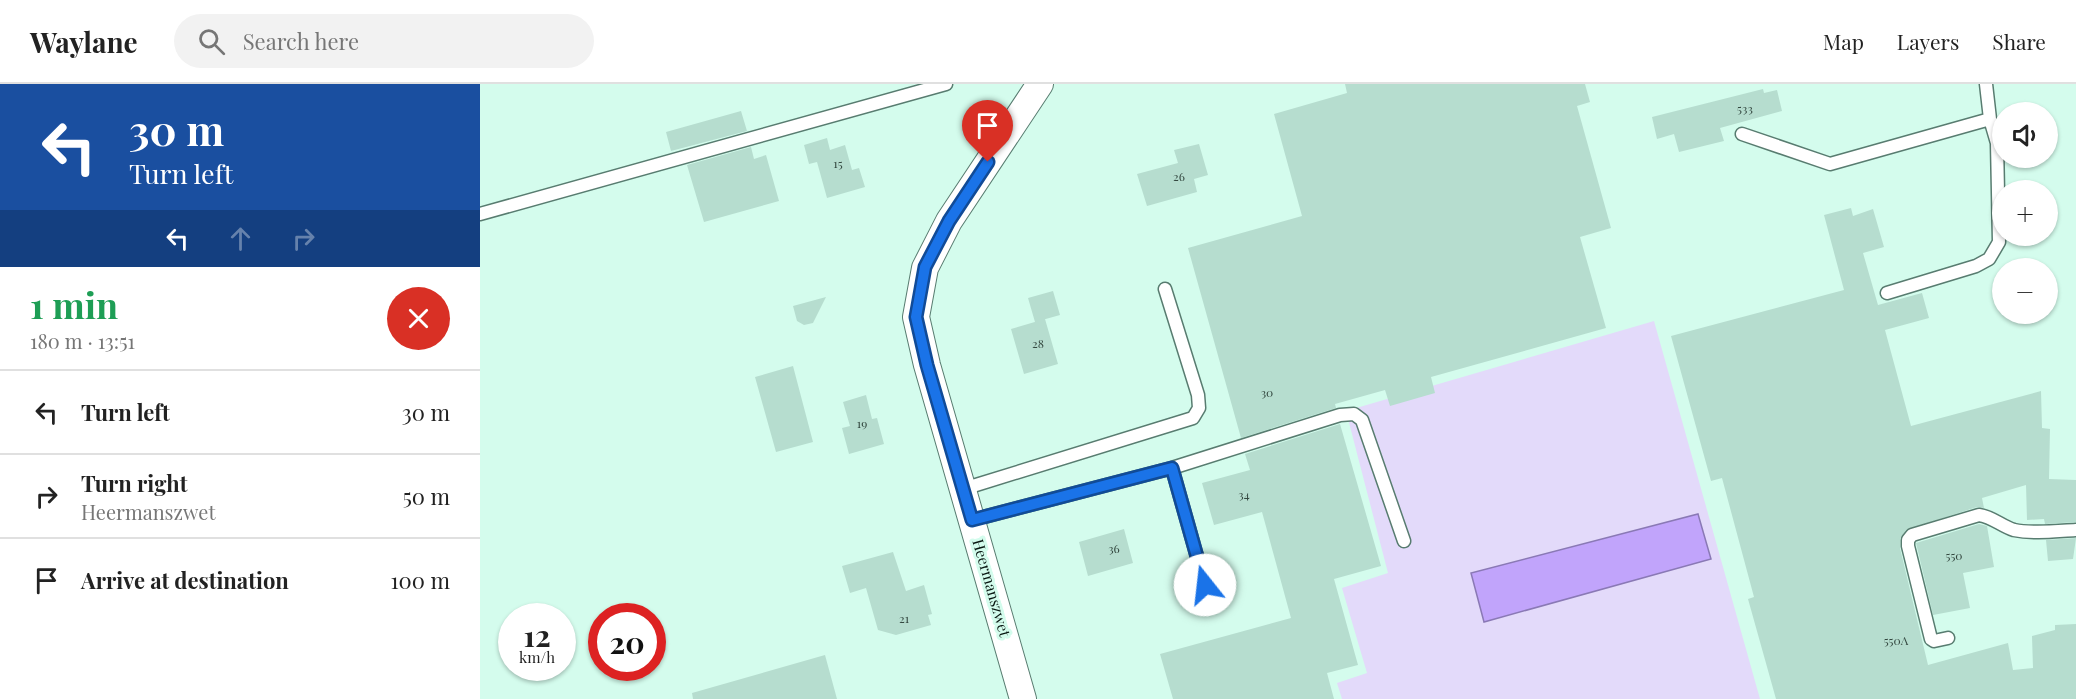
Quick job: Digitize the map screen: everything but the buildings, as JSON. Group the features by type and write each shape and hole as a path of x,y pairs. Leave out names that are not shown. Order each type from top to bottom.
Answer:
{"street":[{"name":"Heermanszwet","path":"1023,699 927,365 916,317 925,267 949,221 1040,84"}],"lane":[{"path":"480,214 945,84"},
{"path":"1887,293 1976,266 1995,251 1999,242 1997,142 1990,119 1986,84"},
{"path":"1742,134 1830,164 1990,119"},
{"path":"963,489 1193,418 1199,408 1198,395 1166,289"},
{"path":"972,520 1172,468 1340,415 1354,414 1362,420 1404,540"},
{"path":"1172,468 1205,585"},
{"path":"1948,638 1934,641 1931,639 1908,546 1908,540 1912,535 1979,515 1991,516 2011,529 2027,532 2076,530"}],"shaded area":[{"path":"1654,321 1760,699 1342,699 1337,683 1367,673 1342,588 1388,573 1346,411"},
{"path":"1698,514 1711,559 1484,622 1471,573"}],"route":[{"path":"988,162 949,221 925,267 916,317 927,365 972,520 1172,468 1205,585"}]}
